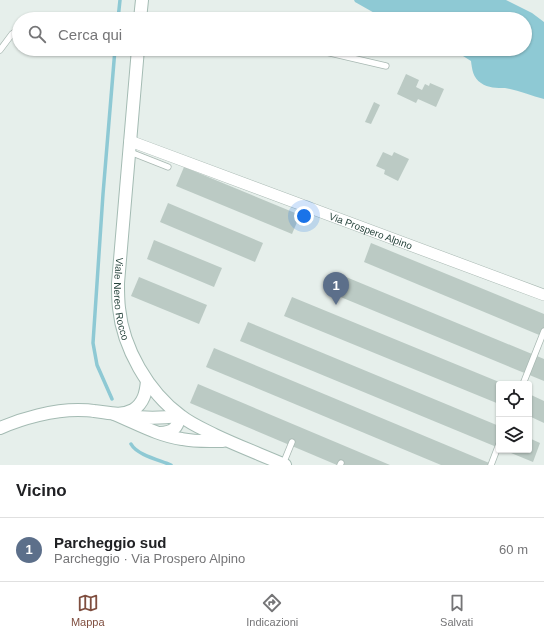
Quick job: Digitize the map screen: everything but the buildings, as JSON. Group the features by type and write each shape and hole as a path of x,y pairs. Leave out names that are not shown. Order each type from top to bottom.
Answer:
{"street":[{"path":"141,12 142,0"},
{"name":"Viale Nereo Rocco","path":"137,56 118,283 119,308 125,333 133,355 147,381 180,416 200,428 227,441 284,465"},
{"name":"Via Prospero Alpino","path":"130,147 544,295"},
{"path":"118,414 133,410 141,403 145,394 147,381"},
{"path":"0,428 25,419 77,410 93,410 143,418 180,416 178,425 174,429 168,432 160,433"},
{"path":"118,414 160,433 181,439 195,441 227,441"}],"lane":[{"path":"0,50 12,34"},
{"path":"343,56 386,66"},
{"path":"130,147 168,167"},
{"path":"524,381 544,331"},
{"path":"284,465 292,442"},
{"path":"490,465 496,451"}],"water":[{"path":"354,0 506,0 530,12 373,12"},
{"path":"532,13 544,22 544,99 510,89 484,85 478,81 475,76 472,70 471,61 463,56 532,56"}],"waterway":[{"path":"119,12 120,0"},
{"path":"112,399 97,365 93,343 114,56"},
{"path":"131,444 143,454 171,465"}],"place":[{"name":"Parcheggio sud","path":"336,305"}]}
